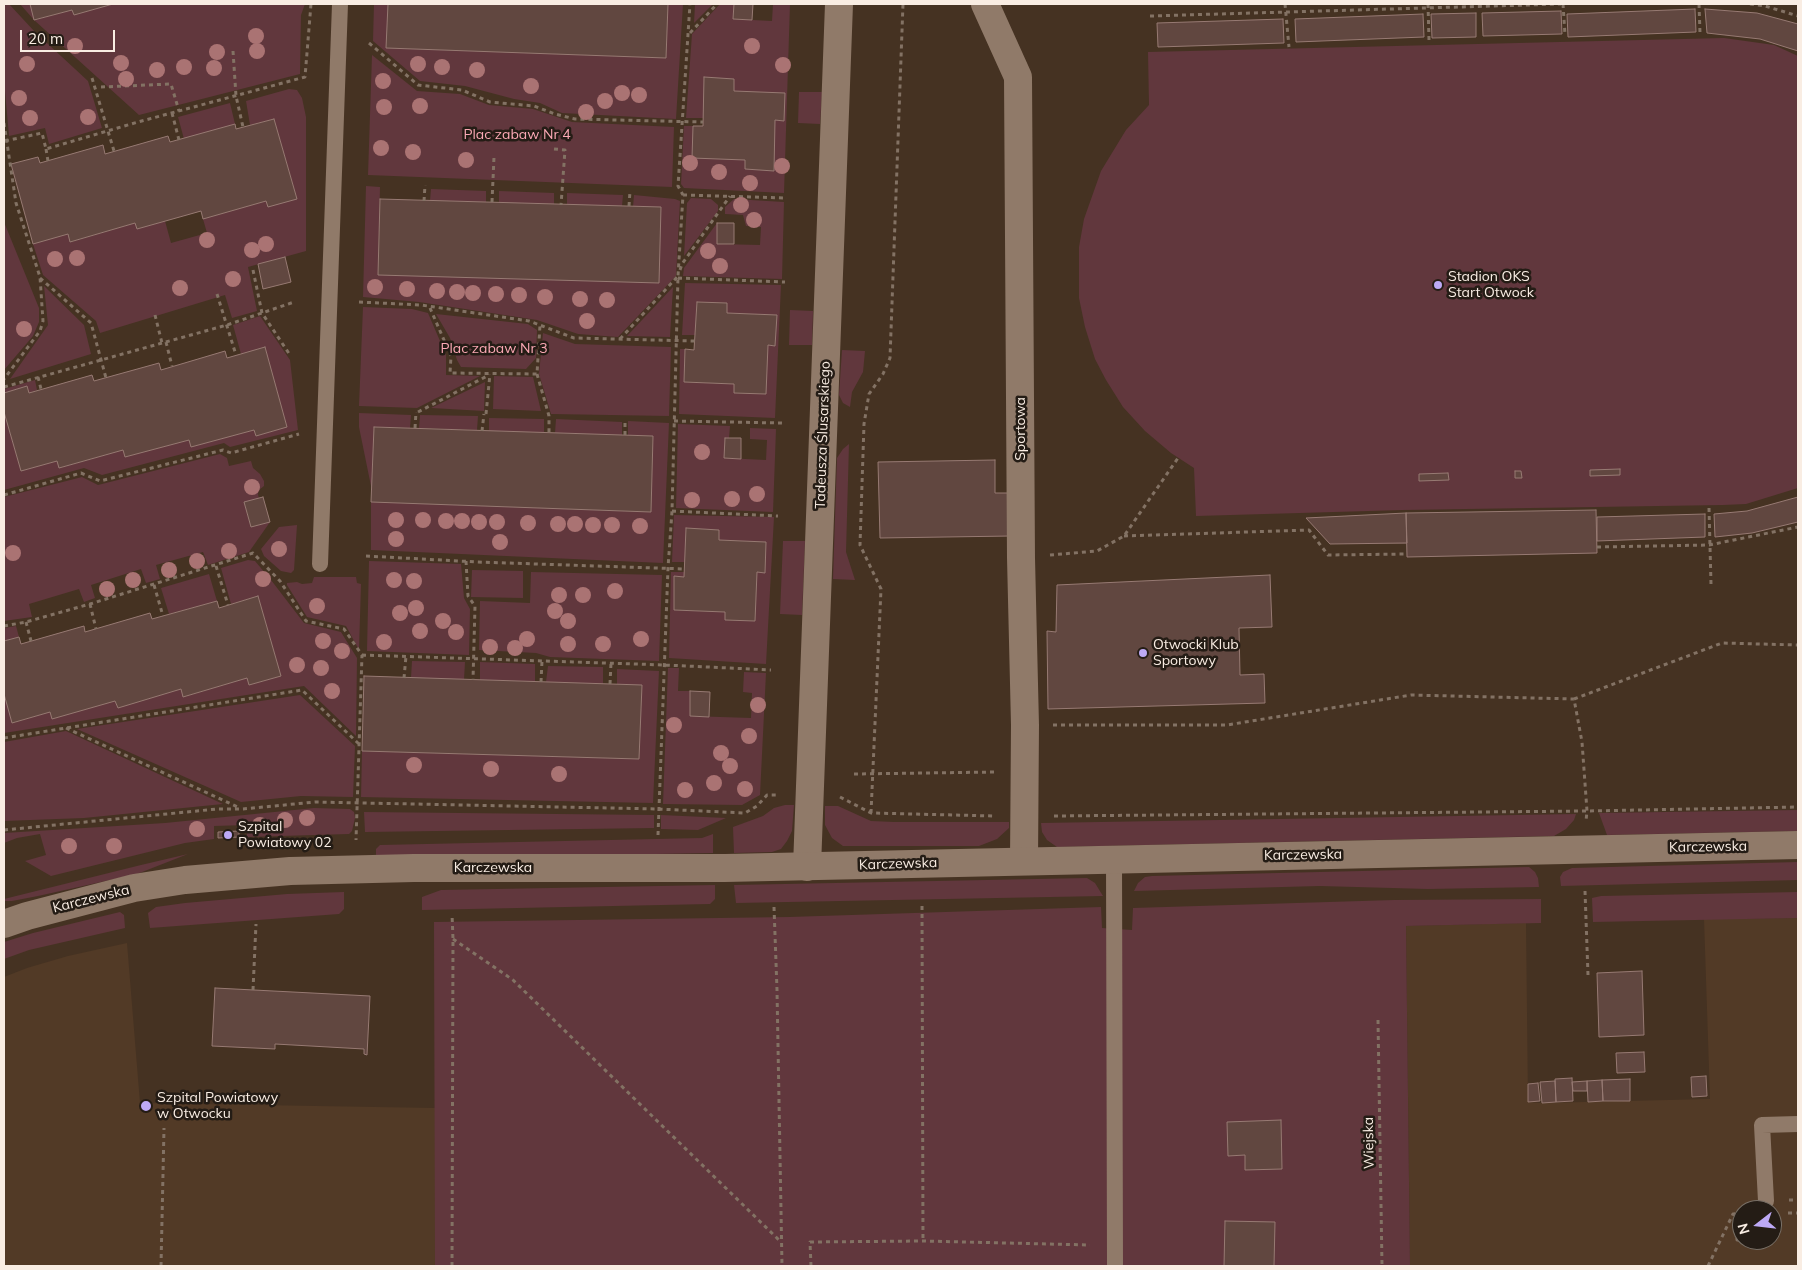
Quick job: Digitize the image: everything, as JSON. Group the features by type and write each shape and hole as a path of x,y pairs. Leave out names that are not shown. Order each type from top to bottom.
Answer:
{"main road":[{"name":"Tadeusza Ślusarskiego","path":"807,866 839,4"},
{"name":"Sportowa","path":"985,4 1018,76 1025,726 1024,861"},
{"name":"Karczewska","path":"4,924 27,916 127,890 185,880 281,871 354,868 725,868 1798,845"}],"lane":[{"path":"320,564 340,4"},
{"path":"1114,859 1115,1266"},
{"path":"1766,1200 1762,1125 1798,1124"}],"path":[{"path":"46,149 305,77 311,4"},
{"path":"658,835 668,568 672,511 678,277 683,195 678,186 690,4"},
{"path":"689,33 717,4"},
{"path":"872,813 881,589 860,546 864,434 865,409 869,394 883,374 890,358 903,4"},
{"path":"1285,4 1289,47"},
{"path":"1150,16 1429,5 1562,4 1565,35"},
{"path":"1699,4 1700,33"},
{"path":"1750,4 1765,6 1798,16"},
{"path":"1429,5 1429,40"},
{"path":"369,43 418,85 462,90 490,102 534,106 574,119 703,122"},
{"path":"233,51 236,96 243,127"},
{"path":"92,78 114,151"},
{"path":"101,87 171,84 179,111"},
{"path":"172,113 179,140"},
{"path":"4,122 16,203 40,278 43,313 42,326 4,379"},
{"path":"6,142 42,133 48,161"},
{"path":"554,149 565,150 561,204"},
{"path":"492,202 494,156"},
{"path":"424,201 425,185"},
{"path":"629,206 630,192"},
{"path":"683,195 787,198"},
{"path":"620,339 678,277 682,264 730,196"},
{"path":"253,270 262,313 290,355"},
{"path":"678,277 785,282"},
{"path":"40,278 92,323 106,378"},
{"path":"217,294 236,356"},
{"path":"4,387 228,325 294,302"},
{"path":"359,302 430,307 529,321 574,338 695,341"},
{"path":"430,307 451,356 450,373 537,374"},
{"path":"155,315 172,366"},
{"path":"540,325 537,374 549,416 549,432"},
{"path":"415,428 417,412 490,374"},
{"path":"482,431 490,374"},
{"path":"38,377 41,389"},
{"path":"625,435 626,419"},
{"path":"674,421 782,424"},
{"path":"4,495 81,473 100,481 223,450 231,453 299,434"},
{"path":"1022,558 1097,551 1124,536 1178,458"},
{"path":"1709,508 1711,584"},
{"path":"672,511 778,516"},
{"path":"1597,547 1709,545 1798,527"},
{"path":"1124,536 1309,530 1328,555 1407,554"},
{"path":"4,626 26,622 90,604 253,554 280,581 306,621 344,629 362,654 356,840"},
{"path":"366,556 685,569"},
{"path":"466,561 468,596 475,606 473,680"},
{"path":"216,566 228,605"},
{"path":"154,585 163,616"},
{"path":"90,604 96,629"},
{"path":"26,622 31,641"},
{"path":"1025,726 1227,725 1411,695 1574,699 1722,643 1798,645"},
{"path":"362,654 771,670"},
{"path":"404,678 406,656"},
{"path":"541,682 542,660"},
{"path":"610,684 612,663"},
{"path":"4,738 302,690 360,744"},
{"path":"1574,699 1582,742 1587,811 1583,849"},
{"path":"66,728 243,809"},
{"path":"854,774 1024,772"},
{"path":"838,796 872,813 1023,817 1798,807"},
{"path":"4,830 217,809 243,809 316,802 658,809 744,813"},
{"path":"1585,891 1588,975"},
{"path":"922,906 923,1241"},
{"path":"774,907 782,1266"},
{"path":"452,914 452,1266"},
{"path":"253,990 256,924"},
{"path":"453,939 514,980 782,1242"},
{"name":"Wiejska","path":"1378,1020 1382,1266"},
{"path":"161,1266 164,1128"},
{"path":"1708,1266 1732,1216"},
{"path":"811,1266 810,1242 923,1241 1090,1244 1090,1252"}],"shaded area":[{"path":"1798,918 1798,1266 1410,1266 1406,926 1526,923 1528,1102 1710,1099 1704,919"},
{"name":"Szpital Powiatowy w Otwocku","path":"127,943 140,1103 435,1108 435,1266 4,1266 4,977 68,956"}],"green space":[{"path":"4,4 9,4 35,32 88,81 102,128 49,144 45,128 9,136 4,80"},
{"path":"20,4 30,4 35,20 72,10 74,15 113,4 305,4 301,15 300,74 139,115 34,20"},
{"path":"374,4 388,4 387,48 666,58 668,4 683,4 676,119 562,113 540,103 514,99 465,86 420,81 373,41"},
{"path":"695,4 713,4 694,23"},
{"path":"720,4 734,4 733,19 772,21 773,4 790,4 784,193 684,188 681,184 684,126 703,126 703,118 686,118 692,34"},
{"name":"Stadion OKS Start Otwock","path":"1724,38 1774,45 1798,56 1798,488 1746,504 1196,516 1194,468 1171,453 1145,431 1123,407 1095,359 1085,327 1079,298 1079,247 1084,219 1101,171 1126,130 1149,105 1148,52"},
{"name":"Plac zabaw Nr 4","path":"372,55 417,91 460,94 489,105 533,109 572,122 674,127 672,187 368,175"},
{"path":"289,89 297,90 302,98 306,117 306,251 248,267 257,311 232,318 225,295 100,333 96,321 43,275 33,244 68,234 71,242 135,223 137,229 165,221 171,243 207,233 203,219 266,201 297,199 274,119 250,125 246,101"},
{"path":"799,92 822,92 820,124 798,123"},
{"path":"230,103 235,124 184,139 178,117"},
{"path":"366,186 380,187 378,275 633,207 634,195 680,201 676,276 618,337 578,334 537,320 419,302 363,297"},
{"path":"431,189 486,191 486,202 430,201"},
{"path":"499,191 554,193 554,204 499,203"},
{"path":"567,193 623,195 622,206 567,205"},
{"path":"691,198 711,199 718,205 718,211 684,256 687,203"},
{"path":"734,199 784,202 782,279 683,276 684,268 717,223 718,244 760,245 761,227 746,226 743,215 725,214 725,207"},
{"path":"4,222 39,308 39,322 33,336 4,370"},
{"path":"685,283 781,285 775,418 679,414 680,349 685,349 684,382 734,384 734,393 765,394 768,345 775,346 776,315 727,313 727,303 697,302 695,335 682,335"},
{"path":"44,286 84,325 91,354 10,379 48,325"},
{"path":"673,287 670,337 627,336"},
{"path":"363,307 412,309 428,313 446,355 446,375 480,376 417,408 359,406"},
{"path":"790,310 813,311 812,345 789,345"},
{"name":"Plac zabaw Nr 3","path":"436,314 528,324 537,330 536,358 526,369 461,367 450,338"},
{"path":"260,316 290,360 298,430 230,447 224,443 102,475 84,468 4,490 4,412 21,471 57,461 60,468 123,450 125,457 189,440 191,447 254,430 256,436 287,427 265,348 241,354 233,325"},
{"path":"543,333 575,344 671,347 669,416 551,414 539,374"},
{"path":"842,350 865,351 863,372 852,392 850,407 843,403 839,395"},
{"path":"494,376 533,377 541,411 493,409"},
{"path":"35,380 37,390 29,393 27,386 4,393 4,389"},
{"path":"485,382 484,411 431,408"},
{"path":"359,413 411,415 410,428 374,427 372,491 359,427"},
{"path":"420,415 478,416 477,430 419,428"},
{"path":"489,418 544,419 544,433 489,431"},
{"path":"556,419 622,422 622,435 555,433"},
{"path":"628,421 669,423 663,563 371,550 371,502 651,512 653,436 628,435"},
{"path":"678,424 730,426 729,438 725,438 725,458 766,460 767,440 750,439 750,428 776,429 773,512 676,508"},
{"path":"849,444 846,552 855,580 833,579 837,458"},
{"path":"220,454 227,458 229,466 251,461 253,468 264,481 264,486 259,490 259,499 244,502 251,527 270,522 249,552 208,565 203,552 156,565 160,579 146,583 141,569 91,585 95,598 84,602 79,589 29,604 32,617 4,621 4,497 82,477 98,485"},
{"path":"674,515 774,517 766,664 669,658 671,572 685,572 684,577 674,577 674,610 725,612 725,620 755,621 757,572 765,572 766,542 719,540 719,530 686,528 685,562 672,562"},
{"path":"297,525 294,570 291,573 281,571 264,556 261,549 279,527"},
{"path":"783,541 805,541 802,615 780,614"},
{"path":"248,560 255,561 304,623 341,632 357,658 356,736 304,686 4,733 4,694 13,723 50,712 52,719 115,701 118,708 181,689 184,697 247,678 249,685 281,676 258,596 231,604 221,568"},
{"path":"369,561 461,564 464,598 470,609 469,655 367,651"},
{"path":"472,570 523,571 523,598 471,597"},
{"path":"531,572 662,575 659,661 550,657 536,653 479,650 480,601 530,603"},
{"path":"209,574 217,601 169,614 161,588"},
{"path":"314,577 356,577 357,583 361,584 359,650 346,626 307,617 287,585 287,583 297,582 302,584 312,583"},
{"path":"16,626 19,637 4,641 4,628"},
{"path":"412,661 465,662 464,680 411,678"},
{"path":"480,662 535,664 535,682 480,680"},
{"path":"548,666 603,667 603,684 546,682"},
{"path":"668,668 679,668 678,691 690,691 690,716 751,718 752,693 743,692 744,672 766,673 760,795 742,805 663,804"},
{"path":"617,669 659,671 653,803 361,797 362,751 639,759 642,686 617,684"},
{"path":"300,695 355,746 353,797 301,796 241,802 77,729"},
{"path":"66,731 223,804 84,818 4,821 4,742"},
{"path":"794,805 792,831 781,849 772,852 734,853 733,827 763,816 774,808"},
{"path":"825,806 838,806 871,821 1009,822 1009,828 997,839 979,846 843,846 832,838 825,825"},
{"path":"314,808 350,809 354,812 355,818 352,831 349,834 247,837 247,825 214,826 214,839 185,843 51,876 25,861 46,855 40,834 17,838 4,843 4,833 165,823"},
{"path":"1798,810 1798,831 1607,835 1599,813"},
{"path":"364,812 654,815 654,828 365,832"},
{"path":"1576,814 1574,820 1566,829 1554,836 1057,847 1047,840 1042,832 1041,823"},
{"path":"661,815 726,818 698,830 661,829"},
{"path":"713,834 713,853 376,859 376,849 380,845 702,838"},
{"path":"188,854 137,874 38,896 4,901 4,899"},
{"path":"1798,862 1798,880 1561,886 1560,877 1563,872 1572,868"},
{"path":"1529,867 1538,878 1539,887 1428,889 1320,886 1134,891 1138,883 1145,877 1152,876"},
{"path":"1087,878 1095,883 1103,896 736,903 734,885"},
{"path":"715,885 715,899 710,904 422,910 422,897 441,890"},
{"path":"344,892 344,909 339,914 150,928 148,913 156,907 287,894"},
{"path":"1798,892 1798,918 1593,922 1592,898 1601,896"},
{"path":"1541,899 1541,923 1406,926 1410,1266 435,1266 434,922 789,917 1101,907 1102,928 1132,930 1133,908 1394,900"},
{"path":"120,912 124,915 125,928 29,950 4,959 4,942"}],"building":[{"path":"30,4 113,4 74,15 72,10 34,20"},
{"path":"388,4 668,4 666,58 386,48"},
{"path":"734,4 753,4 752,20 733,19"},
{"path":"1695,9 1696,32 1568,37 1567,14"},
{"path":"1705,9 1757,13 1798,24 1798,51 1760,39 1707,33"},
{"path":"1561,11 1562,34 1483,36 1482,13"},
{"path":"1476,13 1476,37 1432,38 1431,14"},
{"path":"1423,14 1424,37 1296,42 1295,19"},
{"path":"1283,19 1284,43 1158,47 1157,23"},
{"path":"704,77 734,79 734,91 785,93 784,121 775,120 774,171 745,169 745,160 692,158 693,126 703,126"},
{"path":"274,119 297,199 268,207 266,201 203,219 201,211 137,229 135,223 70,242 68,234 33,244 11,164 38,157 40,163 103,145 105,154 168,136 170,142 235,124 236,129"},
{"path":"380,199 661,207 659,283 378,275"},
{"path":"717,223 734,223 734,244 717,244"},
{"path":"285,257 291,282 263,289 258,264"},
{"path":"697,302 727,303 727,313 777,315 775,346 768,345 766,394 734,393 734,384 684,382 685,349 694,350"},
{"path":"265,347 287,427 256,436 254,430 191,447 189,440 125,457 123,450 59,468 57,461 21,471 4,412 4,393 27,386 29,393 92,375 94,381 159,363 161,370 225,351 227,358"},
{"path":"374,427 653,436 651,512 371,502"},
{"path":"725,438 741,438 741,459 724,458"},
{"path":"995,460 995,493 1010,493 1011,536 880,538 878,462"},
{"path":"1620,469 1620,475 1590,476 1590,470"},
{"path":"1515,471 1521,471 1522,478 1515,478"},
{"path":"1448,473 1449,480 1419,481 1419,474"},
{"path":"263,497 270,522 251,527 244,502"},
{"path":"1798,497 1798,522 1752,533 1715,537 1714,514 1747,511"},
{"path":"1596,510 1597,553 1407,557 1406,513"},
{"path":"1406,513 1407,543 1330,544 1306,518"},
{"path":"1705,514 1705,537 1597,541 1597,517"},
{"path":"686,528 719,530 719,540 766,542 765,573 757,572 755,621 725,620 725,612 674,610 674,576 684,577"},
{"name":"Otwocki Klub Sportowy","path":"1270,575 1272,627 1239,628 1240,675 1264,674 1265,703 1048,709 1047,631 1056,632 1057,585"},
{"path":"258,596 281,676 249,685 247,678 183,697 181,689 118,708 115,701 52,719 50,712 12,723 4,694 4,641 19,637 21,644 84,626 85,632 150,613 152,619 217,601 219,608"},
{"path":"364,676 642,685 639,759 362,751"},
{"path":"690,691 710,692 709,717 690,716"},
{"path":"239,831 239,837 218,838 218,832"},
{"path":"1642,971 1644,1035 1599,1037 1597,973"},
{"path":"215,988 370,996 367,1055 364,1054 364,1049 275,1044 275,1049 212,1046"},
{"path":"1644,1052 1645,1072 1617,1073 1616,1053"},
{"path":"1706,1076 1707,1096 1692,1097 1691,1077"},
{"path":"1572,1078 1573,1101 1556,1102 1555,1079"},
{"path":"1630,1079 1630,1101 1603,1101 1602,1080"},
{"path":"1602,1080 1603,1101 1588,1102 1587,1081"},
{"path":"1555,1081 1556,1102 1542,1103 1540,1082"},
{"path":"1587,1081 1587,1091 1573,1091 1572,1082"},
{"path":"1538,1083 1540,1101 1528,1102 1528,1084"},
{"path":"1281,1120 1282,1169 1245,1170 1245,1155 1228,1156 1227,1122"},
{"path":"1225,1221 1275,1222 1274,1266 1224,1266"}],"place":[{"name":"Stadion OKS Start Otwock","path":"1438,285"},
{"name":"Otwocki Klub Sportowy","path":"1143,653"},
{"name":"Szpital Powiatowy 02","path":"228,835"},
{"name":"Szpital Powiatowy w Otwocku","path":"146,1106"}]}
